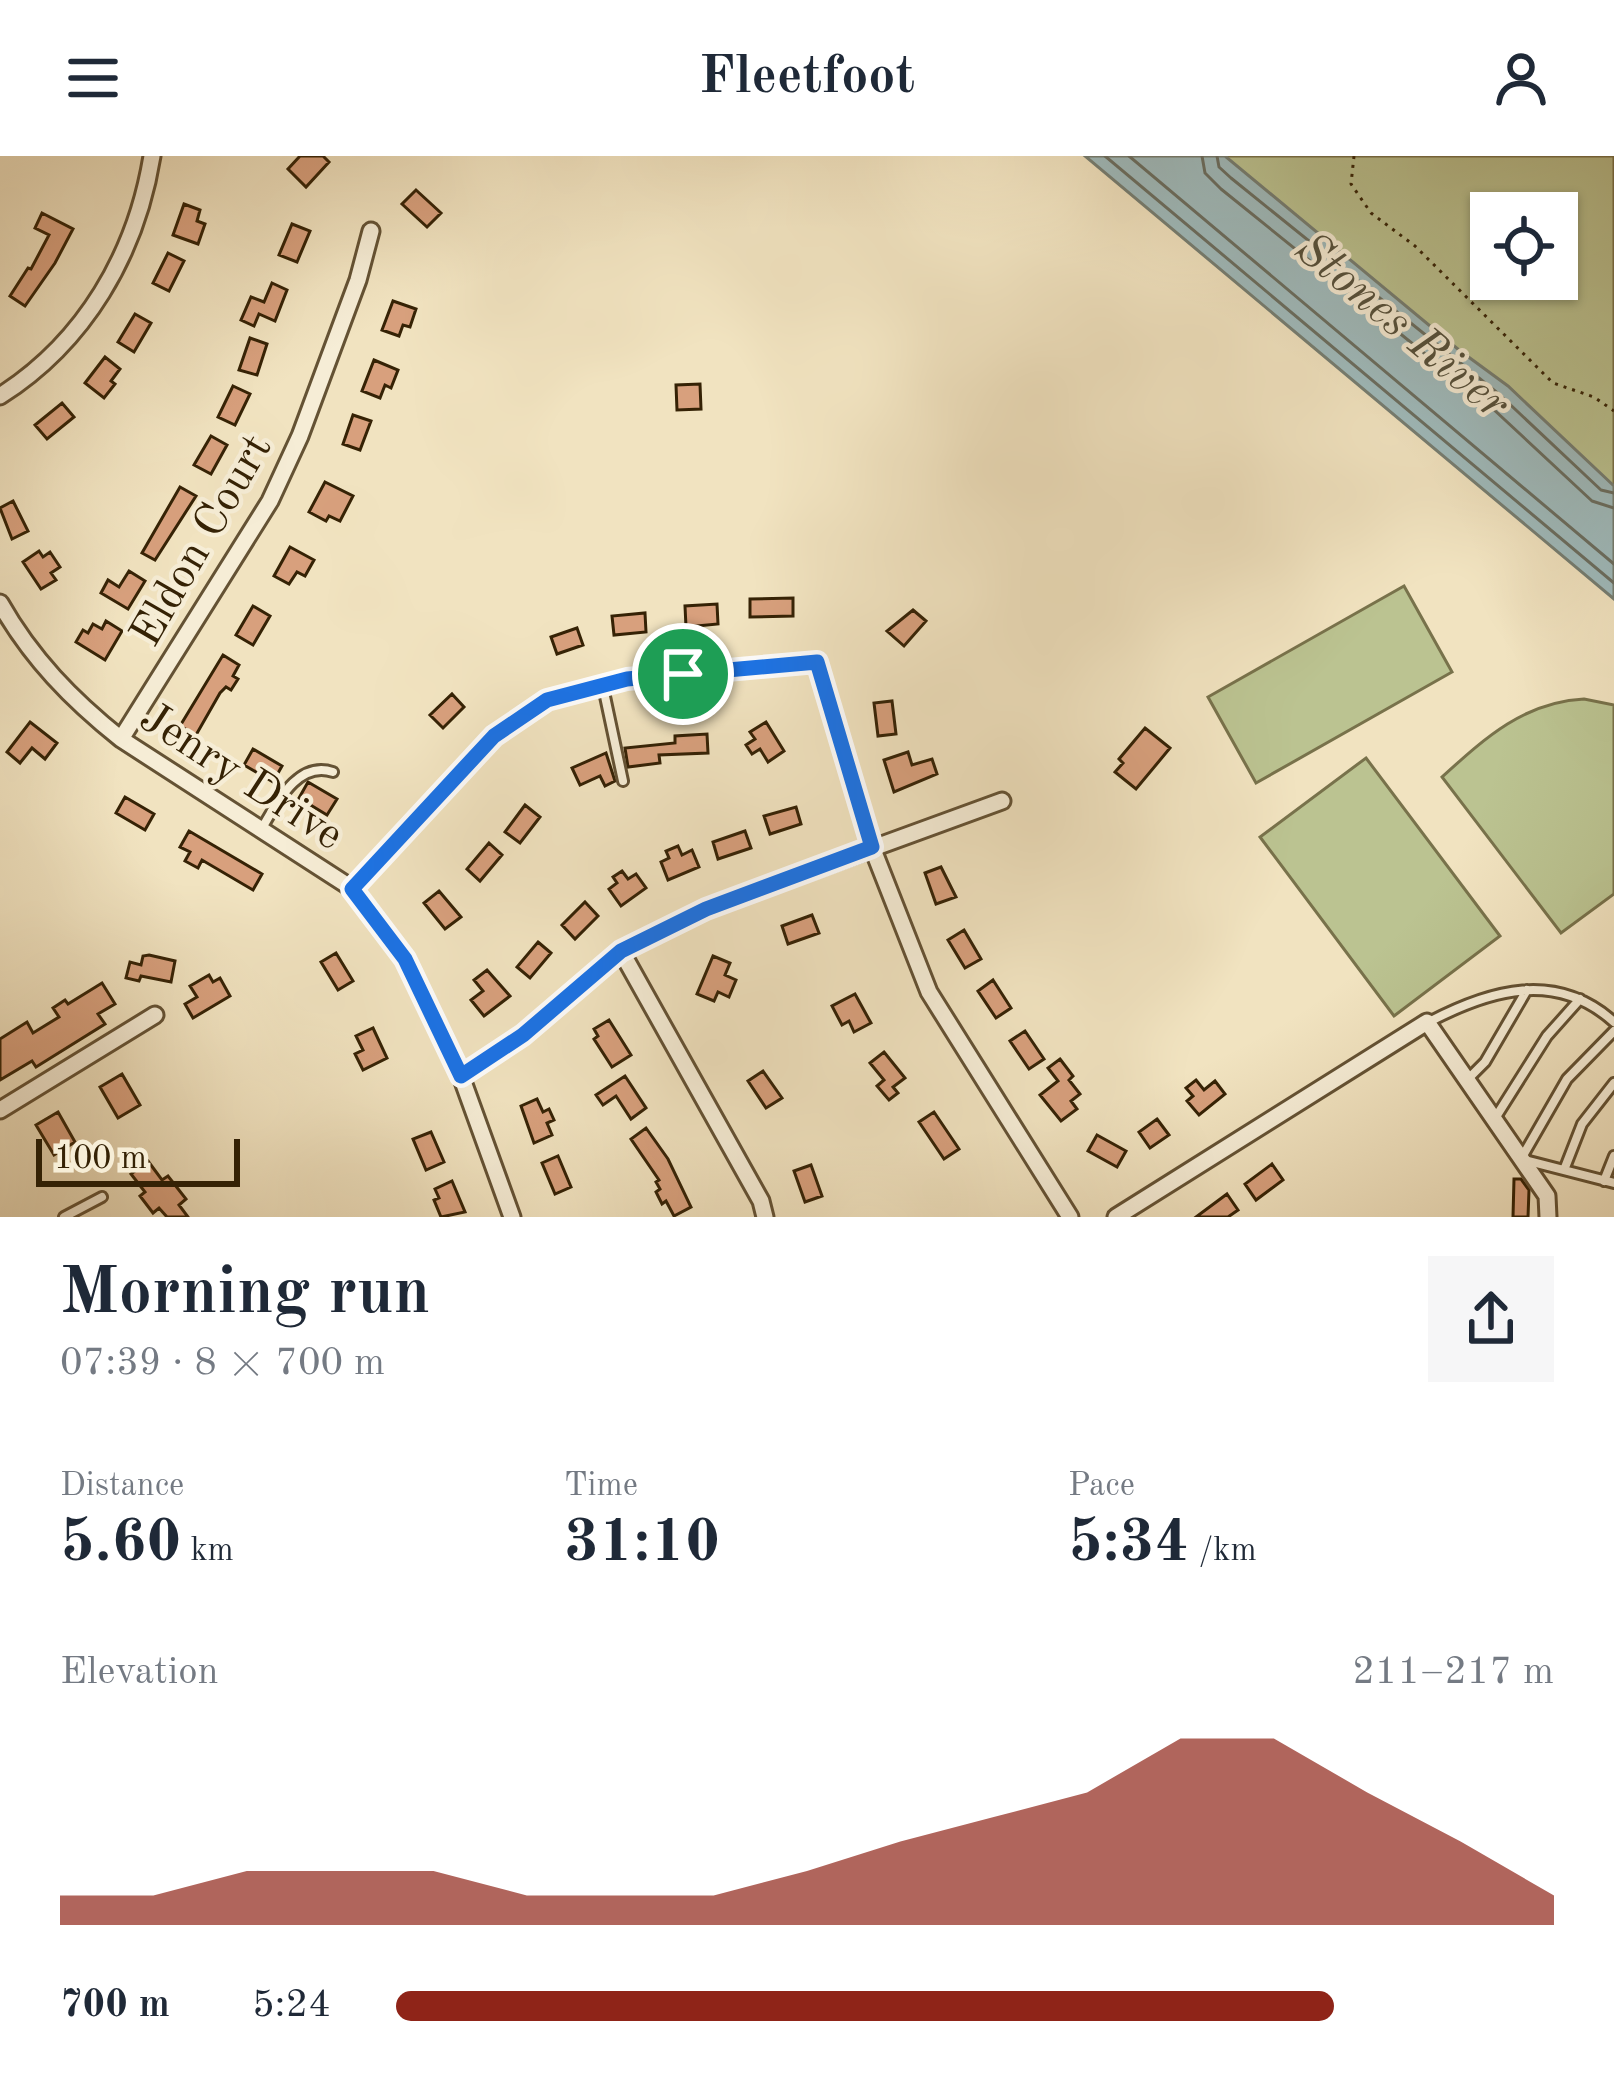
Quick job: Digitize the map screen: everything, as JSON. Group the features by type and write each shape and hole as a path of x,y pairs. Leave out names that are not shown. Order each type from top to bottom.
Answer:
{"street":[{"path":"0,396 46,361 99,299 136,226 152,156"},
{"name":"Eldon Court","path":"121,739 270,501 309,414 358,280 370,231"},
{"name":"Jenry Drive","path":"0,603 43,668 121,739 352,889 405,959 461,1076 512,1217"},
{"path":"352,889 494,736 547,700 627,679 817,662 872,847 929,992 1070,1217"},
{"path":"461,1076 523,1035 621,951 706,909 1002,801"},
{"path":"621,951 761,1201 765,1217"},
{"path":"0,1110 155,1015"},
{"path":"1116,1217 1427,1022 1547,1196 1548,1217"}],"lane":[{"path":"602,685 623,781"},
{"path":"261,830 293,782 310,771 333,772"},
{"path":"1467,1080 1485,1062 1527,990"},
{"path":"1427,1022 1497,992 1527,990 1598,1007 1614,1026 1567,1079 1521,1159 1609,1182 1614,1156"},
{"path":"1494,1120 1546,1036 1580,1000"},
{"path":"1564,1170 1582,1124 1614,1083"},
{"path":"64,1217 102,1197"}],"path":[{"path":"1354,156 1351,184 1371,213 1415,246 1553,383 1594,397 1614,411"}],"green space":[{"path":"1139,156 1614,156 1614,557"},
{"path":"1404,586 1452,672 1256,783 1208,697"},
{"path":"1584,699 1614,705 1614,894 1561,933 1442,777 1507,724 1543,707"},
{"path":"1366,758 1500,936 1394,1016 1260,837"}],"water":[{"name":"Stones River","path":"1085,156 1225,156 1508,386 1614,486 1614,599"}],"building":[{"path":"300,156 323,156 329,162 306,187 288,169"},
{"path":"416,190 441,213 427,227 402,204"},
{"path":"184,204 200,210 197,221 205,224 198,244 173,235"},
{"path":"42,213 73,229 25,306 10,296 49,235 35,228"},
{"path":"292,224 310,231 297,262 279,255"},
{"path":"168,253 184,261 169,291 153,283"},
{"path":"272,283 287,290 275,321 259,314 254,326 241,320 251,297 264,302"},
{"path":"393,301 416,309 410,327 403,325 399,336 382,330"},
{"path":"135,314 151,323 134,352 118,342"},
{"path":"250,338 267,344 257,375 239,370"},
{"path":"105,357 120,369 104,398 85,383"},
{"path":"374,360 398,370 391,388 385,385 380,398 362,391"},
{"path":"700,384 701,409 677,410 676,385"},
{"path":"233,386 250,394 235,425 218,417"},
{"path":"62,403 74,417 47,439 35,425"},
{"path":"353,415 371,421 360,450 343,444"},
{"path":"211,436 227,445 211,474 194,465"},
{"path":"325,482 353,496 340,521 329,516 326,521 309,512"},
{"path":"180,487 196,496 155,560 142,553"},
{"path":"13,501 28,531 12,539 0,508"},
{"path":"290,547 314,560 305,576 297,572 289,584 274,576"},
{"path":"39,551 43,557 50,552 60,567 51,573 56,580 41,589 23,562"},
{"path":"129,571 145,581 128,609 101,593 108,580 119,587"},
{"path":"793,598 793,616 750,617 750,599"},
{"path":"717,604 718,624 686,627 685,606"},
{"path":"253,606 270,616 253,645 236,635"},
{"path":"913,610 926,621 904,646 887,631"},
{"path":"645,613 646,632 614,635 612,616"},
{"path":"106,621 122,631 105,660 76,642 83,630 88,633 93,624 102,629"},
{"path":"577,628 583,645 557,654 551,637"},
{"path":"223,655 239,665 233,676 238,679 231,690 226,687 220,693 196,735 180,726"},
{"path":"452,694 464,707 443,728 430,715"},
{"path":"892,701 896,734 878,736 874,703"},
{"path":"30,722 57,743 45,759 32,748 20,763 7,752"},
{"path":"766,722 784,751 768,762 760,749 752,754 746,745 755,739 750,732"},
{"path":"1145,728 1170,748 1136,789 1115,772 1123,763 1119,759"},
{"path":"707,734 708,753 659,755 660,763 628,767 625,748"},
{"path":"253,749 282,766 273,782 244,765"},
{"path":"908,752 912,765 932,759 937,774 894,792 884,760"},
{"path":"606,753 615,781 605,786 600,776 580,785 572,768"},
{"path":"308,782 337,799 327,815 299,798"},
{"path":"125,797 154,814 145,830 116,813"},
{"path":"525,805 540,817 520,843 505,832"},
{"path":"796,807 801,824 770,834 764,816"},
{"path":"189,831 262,874 253,890 202,860 198,868 185,861 190,852 180,847"},
{"path":"745,831 751,848 718,859 713,842"},
{"path":"489,843 502,855 480,881 467,869"},
{"path":"678,846 682,855 692,850 699,867 668,880 661,862 669,858 666,851"},
{"path":"941,867 956,897 936,904 925,873"},
{"path":"622,871 628,879 636,874 646,888 621,906 609,889 617,883 613,877"},
{"path":"439,891 461,917 445,929 424,903"},
{"path":"585,902 598,916 575,939 562,925"},
{"path":"812,915 819,933 788,944 782,926"},
{"path":"964,930 981,959 965,968 948,940"},
{"path":"538,942 551,953 530,978 517,967"},
{"path":"336,953 353,981 338,990 321,962"},
{"path":"143,956 175,961 171,982 126,978 130,962 141,965"},
{"path":"713,956 730,963 725,975 736,980 729,997 718,992 714,1001 697,994"},
{"path":"487,970 510,996 484,1016 471,1000 483,991 474,980"},
{"path":"209,975 213,982 220,978 230,996 193,1018 185,1004 197,997 190,986"},
{"path":"993,980 1011,1008 996,1018 978,991"},
{"path":"102,983 115,1004 98,1014 105,1024 36,1067 32,1061 0,1080 0,1039 27,1022 33,1033 59,1017 53,1008"},
{"path":"855,994 871,1023 854,1032 849,1021 842,1025 832,1006"},
{"path":"609,1020 631,1055 612,1067 594,1039 598,1036 594,1029"},
{"path":"373,1028 387,1058 363,1070 355,1054 363,1050 356,1036"},
{"path":"1025,1031 1044,1059 1029,1069 1010,1041"},
{"path":"884,1052 905,1078 893,1087 898,1093 889,1100 877,1086 884,1080 870,1063"},
{"path":"1060,1059 1080,1094 1071,1101 1077,1109 1061,1121 1040,1095 1058,1081 1048,1068"},
{"path":"763,1071 782,1098 766,1108 748,1081"},
{"path":"122,1074 140,1105 118,1118 100,1087"},
{"path":"625,1076 646,1108 631,1119 616,1096 603,1105 596,1095"},
{"path":"1196,1080 1204,1090 1215,1081 1225,1094 1199,1115 1187,1101 1193,1096 1186,1088"},
{"path":"537,1099 554,1120 547,1123 552,1135 534,1143 521,1106"},
{"path":"58,1112 75,1142 54,1155 36,1125"},
{"path":"934,1112 959,1149 944,1159 919,1122"},
{"path":"1157,1119 1169,1135 1150,1148 1139,1132"},
{"path":"646,1128 668,1159 691,1207 674,1216 666,1201 662,1204 656,1192 659,1180 631,1139"},
{"path":"431,1132 444,1162 426,1170 413,1139"},
{"path":"1097,1135 1126,1151 1117,1167 1088,1151"},
{"path":"558,1156 571,1187 555,1194 542,1163"},
{"path":"148,1161 186,1199 179,1205 188,1217 167,1217 159,1208 153,1213 140,1196 145,1192 131,1174"},
{"path":"1272,1164 1283,1180 1256,1200 1245,1184"},
{"path":"811,1165 822,1196 805,1202 794,1171"},
{"path":"1514,1179 1521,1179 1529,1190 1528,1217 1513,1217"},
{"path":"452,1181 465,1212 441,1217 435,1189"},
{"path":"1227,1194 1238,1210 1228,1217 1196,1217"}],"route":[{"path":"817,662 872,847 706,909 621,951 523,1035 461,1076 405,959 352,889 494,736 547,700 627,679 683,674 817,662"}]}
